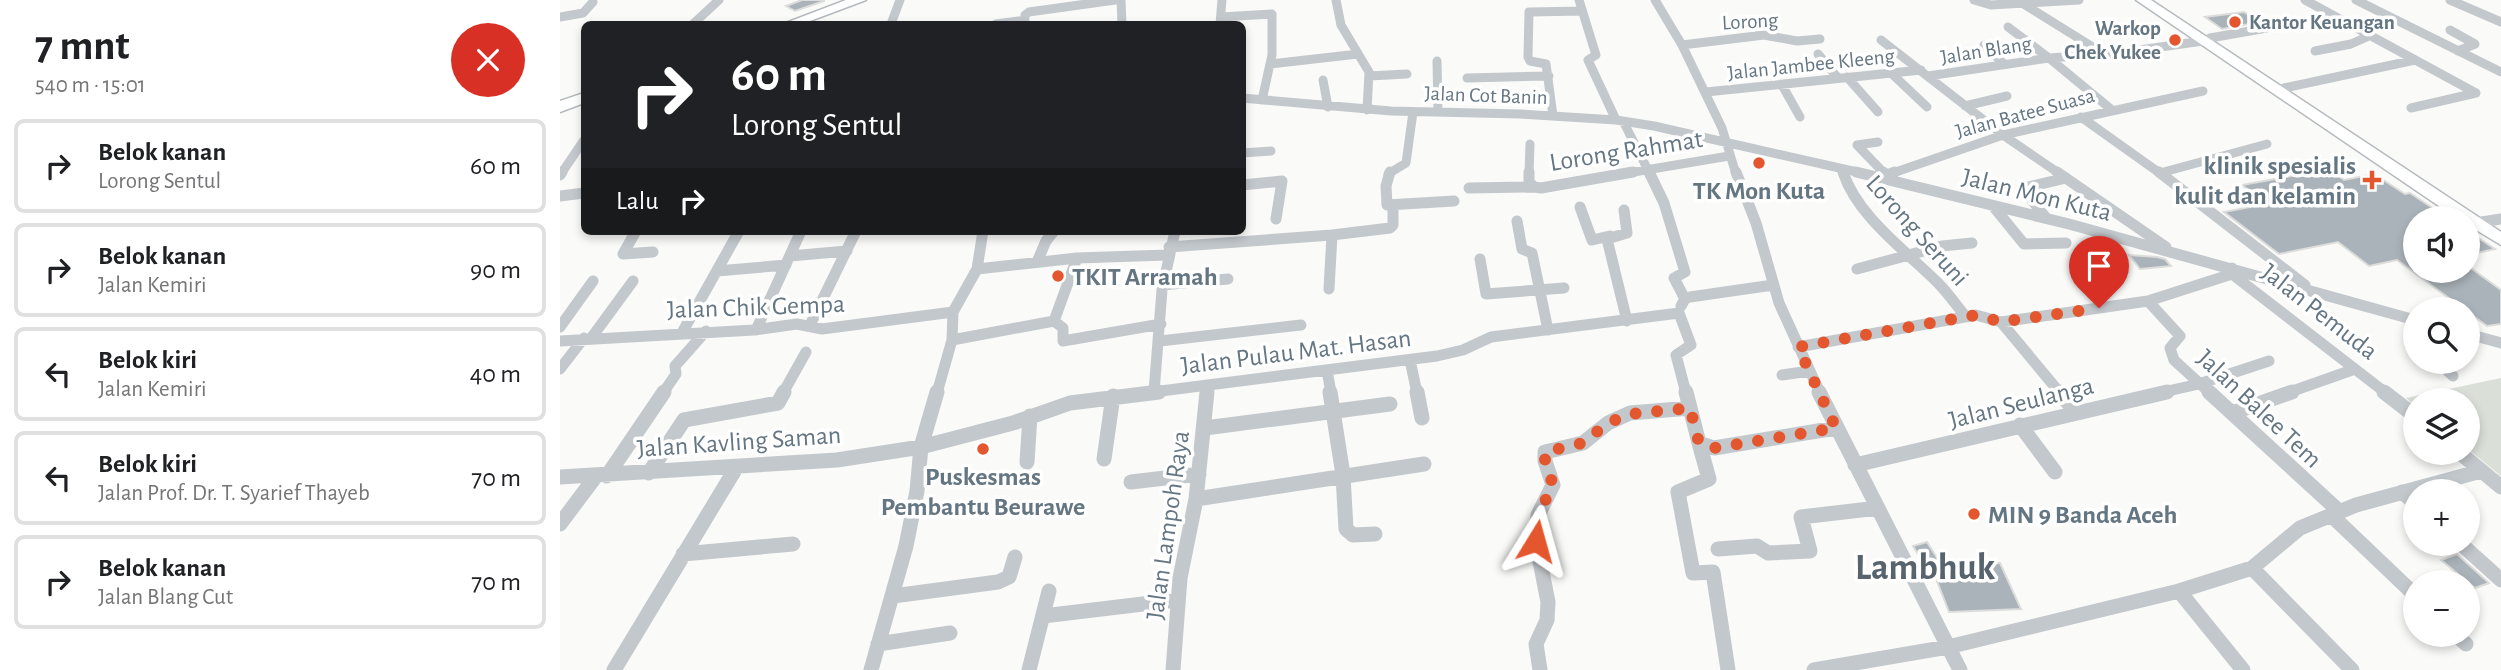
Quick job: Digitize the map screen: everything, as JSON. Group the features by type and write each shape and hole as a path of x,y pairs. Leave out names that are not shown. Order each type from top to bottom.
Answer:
{"highway":[{"path":"814,21 874,0"},
{"path":"798,21 852,1"},
{"path":"560,107 581,99"},
{"path":"560,113 581,105"}],"main road":[{"path":"2142,0 2284,88 2457,206"},
{"path":"2154,0 2206,39 2456,206"},
{"path":"2480,222 2501,232"},
{"path":"2480,222 2501,240"}],"street":[{"path":"696,21 719,0"},
{"path":"708,21 730,0"},
{"path":"892,21 900,0"},
{"path":"1025,21 1029,12 1115,0"},
{"path":"1121,0 1122,21"},
{"path":"1222,0 1221,21 1272,14 1270,64 1262,100"},
{"path":"1336,0 1341,24 1370,76 1367,110"},
{"path":"1579,0 1596,53 1588,60 1619,121 1649,169 1664,203 1685,272 1674,278 1674,281 1685,299"},
{"path":"1655,0 1706,92 1756,223 1773,285 1798,347 1836,428 1960,670"},
{"path":"1974,0 1986,4 2079,0"},
{"path":"2305,0 2447,75 2476,94 2411,107"},
{"path":"2356,0 2501,72"},
{"path":"2450,0 2501,22"},
{"path":"560,17 583,13 593,2"},
{"path":"2022,3 2104,54"},
{"path":"1553,116 1545,63 1529,59 1529,12 1582,11"},
{"path":"2206,39 2284,25"},
{"path":"2008,27 2049,58"},
{"path":"2450,30 2475,44 2458,51"},
{"name":"Lorong","path":"1682,45 1764,36 1797,41 1820,39"},
{"path":"2315,51 2351,44 2356,39 2369,36"},
{"name":"Jalan Batee Suasa","path":"2049,58 2104,54 2206,39"},
{"path":"1881,40 2003,135 2172,251"},
{"path":"1984,45 2003,62"},
{"path":"1270,64 1358,54"},
{"path":"1818,54 1878,112"},
{"name":"Jalan Batee Suasa","path":"2049,58 2112,110"},
{"name":"Jalan Blang","path":"1924,73 2049,58"},
{"path":"2284,88 2415,60"},
{"path":"1437,61 1439,88 1435,96 1438,112"},
{"path":"1828,65 1846,62"},
{"path":"1891,73 1927,107"},
{"name":"Jalan Jambee Kleeng","path":"1706,92 1891,73 1924,73"},
{"path":"1370,76 1407,74"},
{"path":"1467,78 1549,76"},
{"path":"1322,80 1328,107"},
{"path":"1782,85 1800,117"},
{"path":"2112,110 2203,91"},
{"path":"1965,106 2007,96"},
{"name":"Jalan Cot Banin","path":"1246,98 1367,110 1553,116 1619,121 1674,130 1728,150"},
{"name":"Jalan Batee Suasa","path":"1884,176 2003,135 2112,110"},
{"path":"1413,112 1406,163 1398,170 1388,173 1387,205 1454,201"},
{"path":"2081,117 2160,173 2311,290"},
{"path":"1878,142 1857,145 1884,176"},
{"name":"Lorong Rahmat","path":"1530,144 1529,182 1534,187 1649,169 1728,150"},
{"path":"2160,173 2267,144"},
{"path":"562,169 581,147"},
{"name":"Jalan Mon Kuta","path":"1728,150 1884,176 2172,251 2232,271 2403,317"},
{"path":"1246,153 1271,151"},
{"name":"Lorong Seruni","path":"1842,170 1849,191 1906,255 1939,284 1966,317"},
{"path":"2046,218 2028,195 2028,187 2066,177"},
{"path":"1246,184 1282,181 1276,219"},
{"path":"1469,188 1534,187"},
{"path":"560,196 581,193"},
{"path":"977,269 1390,228 1393,225 1393,206"},
{"path":"1993,206 2024,244 2066,243"},
{"path":"1580,207 1592,240 1627,233 1623,210"},
{"path":"2480,222 2501,219"},
{"path":"1517,222 1522,249 1532,253 1548,330"},
{"path":"634,235 623,254 653,252"},
{"path":"683,331 737,235"},
{"path":"756,330 799,235"},
{"path":"811,323 854,235"},
{"path":"871,670 893,596 917,491 921,447 952,340 953,312 977,269 982,235"},
{"path":"1037,262 1051,235"},
{"path":"1154,392 1160,341 1162,285 1174,235"},
{"path":"1329,289 1332,235"},
{"path":"1610,236 1607,241 1627,321"},
{"path":"1857,268 1942,246 1972,243"},
{"path":"717,271 847,251"},
{"path":"1054,321 1077,258"},
{"path":"1480,259 1486,294 1564,288"},
{"path":"1798,347 1966,317 1985,316 2001,322 2148,302 2232,271"},
{"name":"Jalan Pemuda","path":"2232,271 2403,407"},
{"path":"1162,285 1228,279"},
{"path":"560,327 593,281"},
{"path":"560,369 633,281"},
{"path":"1685,299 1773,285"},
{"path":"1685,299 1679,313 1691,345 1676,355 1709,479 1678,492 1693,573 1713,572 1728,670"},
{"name":"Jalan Balee Tem","path":"2148,302 2180,336 2170,348 2174,360 2336,513 2403,583"},
{"name":"Jalan Chik Gempa","path":"560,341 683,331 756,330 811,323 822,329 953,312"},
{"name":"Jalan Pulau Mat. Hasan","path":"921,447 1057,406 1113,396 1410,360 1463,350 1492,337 1679,313"},
{"path":"952,340 1054,321 1063,328 1063,341 1161,324"},
{"path":"2001,322 2075,411"},
{"path":"1160,341 1301,325"},
{"path":"560,524 601,476 676,374 675,366 706,331"},
{"path":"2480,337 2501,343"},
{"path":"649,473 684,420 778,403 806,352"},
{"path":"1410,360 1422,418"},
{"name":"Jalan Seulanga","path":"1855,465 2075,411 2199,384 2269,361"},
{"path":"2232,413 2355,369"},
{"path":"1327,370 1343,475 1348,533 1375,534"},
{"path":"1782,375 1810,372"},
{"name":"Jalan Lampoh Raya","path":"1173,670 1180,578 1196,499 1208,386"},
{"path":"1104,459 1113,396"},
{"path":"1205,428 1390,404"},
{"path":"1540,670 1536,643 1546,620 1548,602 1536,541 1538,515 1553,485 1545,461 1545,452 1583,443 1608,423 1630,414 1690,408"},
{"path":"1027,462 1030,416"},
{"path":"2020,425 2054,472"},
{"path":"1699,443 1714,448 1836,428"},
{"name":"Jalan Kavling Saman","path":"560,477 836,460 921,447"},
{"path":"1196,499 1424,464"},
{"path":"2474,465 2501,487"},
{"path":"614,670 736,468"},
{"path":"1814,670 1948,646 2179,591 2252,568 2300,528 2336,513 2481,471"},
{"path":"1131,482 1199,474"},
{"path":"1718,549 1758,547 1768,553 1810,551 1801,517 1878,508"},
{"path":"683,554 793,544"},
{"path":"2474,556 2501,580"},
{"path":"893,596 998,582 1009,577 1015,557"},
{"path":"2252,568 2352,670"},
{"path":"1030,670 1049,591"},
{"path":"2179,591 2243,670"},
{"path":"1043,616 1168,601"},
{"path":"878,644 950,633"}],"shaded area":[{"path":"2501,378 2501,476 2480,459 2480,388 2454,388"}],"building":[{"path":"802,0 824,1 795,11 786,6"},
{"name":"Kantor Keuangan","path":"2244,12 2260,22 2222,29 2205,17"},
{"path":"2330,169 2344,180 2374,174 2430,206 2403,206 2403,264 2397,260 2369,266 2338,242 2279,254 2224,212 2266,204 2242,185"},
{"path":"2480,239 2495,249 2480,252"},
{"path":"2129,255 2165,259 2171,266 2140,269"},
{"path":"2480,275 2501,290 2501,324 2487,326 2480,321 2480,297 2447,297 2428,283 2480,283"},
{"path":"1927,542 1942,566 2000,563 2021,609 1949,612 1928,558 1921,559 1913,546"},
{"path":"2459,556 2475,570 2453,570 2441,560"},
{"path":"2480,575 2489,583 2480,586"}],"place":[{"name":"Kantor Keuangan","path":"2235,22"},
{"name":"Warkop Chek Yukee","path":"2175,40"},
{"name":"TK Mon Kuta","path":"1759,163"},
{"name":"klinik spesialis kulit dan kelamin","path":"2372,180"},
{"name":"TKIT Arramah","path":"1058,276"},
{"name":"Puskesmas Pembantu Beurawe","path":"983,449"},
{"name":"MIN 9 Banda Aceh","path":"1974,514"}],"district":[{"name":"Lambhuk","path":"1925,566"}],"route":[{"path":"1536,541 1538,515 1553,489 1545,452 1583,443 1608,423 1630,414 1690,408 1699,443 1714,448 1836,428 1798,347 1976,315 2001,322 2099,308"}]}
